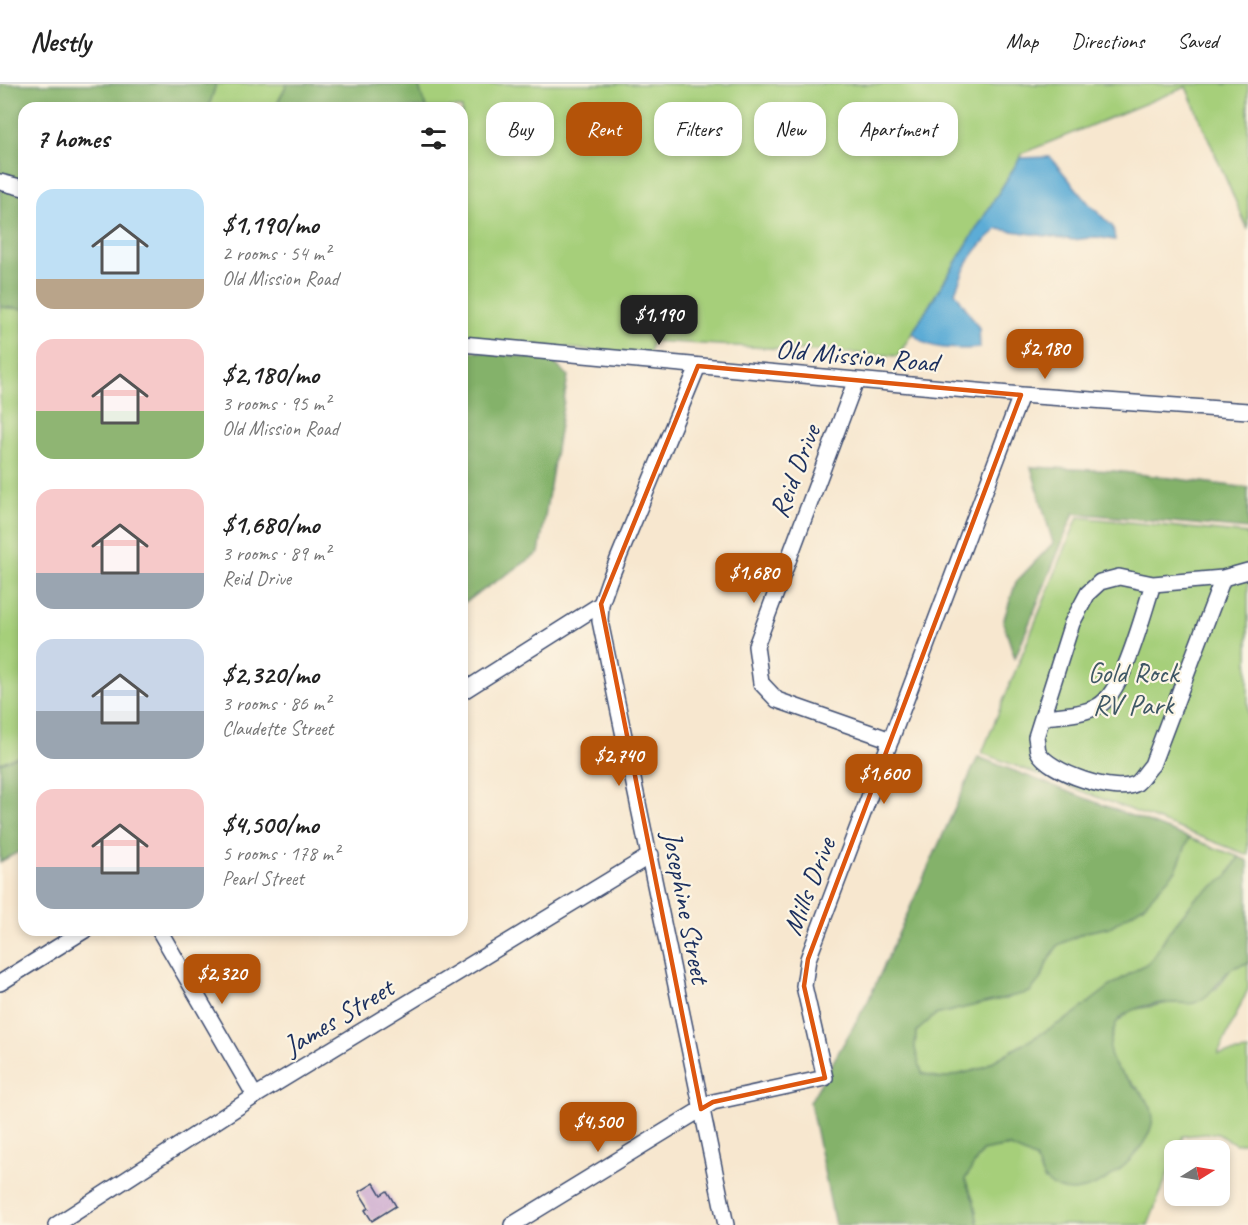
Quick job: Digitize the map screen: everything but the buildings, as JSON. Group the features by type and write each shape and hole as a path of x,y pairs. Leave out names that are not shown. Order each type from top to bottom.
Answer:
{"street":[{"path":"0,182 18,186"},
{"name":"Old Mission Road","path":"468,345 1021,395 1248,411"},
{"name":"Josephine Street","path":"698,366 600,604 600,621 651,855 726,1225"},
{"name":"Reid Drive","path":"856,380 756,646 761,683 777,700 891,740"},
{"name":"Mills Drive","path":"701,1109 713,1102 825,1078 804,986 808,959 1021,395"},
{"path":"1223,578 1152,765 1136,784 1118,788 1098,784 1055,768 1039,752 1036,737 1072,623 1088,593 1100,582 1119,577 1153,585 1223,578 1248,571"},
{"path":"1043,717 1078,713 1098,706 1111,696 1121,677 1153,585"},
{"path":"468,688 600,604"},
{"name":"James Street","path":"56,1225 255,1096 651,855"},
{"path":"0,983 75,936"},
{"path":"162,936 255,1096"},
{"path":"512,1225 701,1109"}],"highlighted area":[{"path":"698,366 1021,395 808,959 804,986 825,1078 713,1102 701,1109 601,604"}],"green space":[{"path":"0,84 216,84 210,102 18,102 18,180 0,176"},
{"path":"216,84 287,84 278,102 210,102"},
{"path":"287,84 418,84 424,102 278,102"},
{"path":"418,84 1248,84 1248,230 1186,87 1023,153 898,356 652,341 649,356 468,339 468,102 424,102"},
{"path":"0,189 18,193 18,308 0,307"},
{"path":"0,307 18,308 18,756 0,763"},
{"path":"468,351 551,360 568,376 539,553 468,600"},
{"path":"1031,467 1115,471 1248,488 1248,529 1074,513 1015,658 1003,622 1016,582 1053,543"},
{"name":"Gold Rock RV Park","path":"1078,517 1248,534 1248,855 982,753"},
{"path":"18,756 18,852 0,862 0,763"},
{"path":"978,757 1189,838 1176,870 1143,906 1110,927 1086,932 1058,945 1047,962 1042,977 1030,992 935,1015 916,1032 915,1049 922,1073 940,1079 980,1069 1070,1017 1113,984 1151,961 1168,933 1196,898 1227,877 1239,857 1248,861 1248,963 1231,969 1206,997 1192,1004 1149,1005 1134,1009 1117,1022 1111,1039 1110,1052 1121,1073 1147,1101 1152,1112 1152,1124 1147,1138 1137,1152 1109,1177 1093,1186 1077,1191 1061,1190 1045,1180 1035,1158 1008,1146 982,1151 965,1179 974,1202 978,1225 835,1225 810,1102 868,1001"},
{"path":"1189,838 1239,857 1227,877 1196,898 1168,933 1151,961 1113,984 1070,1017 980,1069 940,1079 922,1073 915,1049 916,1032 935,1015 992,1000 1007,999 1042,978 1047,962 1058,945 1086,932 1110,927 1176,870"},
{"path":"1248,963 1248,989 1218,1054 1248,1051 1248,1142 1236,1144 1216,1133 1183,1136 1182,1140 1164,1140 1164,1184 1148,1225 978,1225 974,1202 965,1179 982,1151 1002,1147 1023,1150 1037,1161 1045,1181 1138,1088 1115,1068 1108,1049 1116,1023 1131,1010 1169,1003 1194,1003 1216,989 1232,968"}],"water":[{"path":"1050,157 1090,205 1113,227 1115,240 1096,237 1074,240 998,229 971,257 955,292 979,328 980,348 943,348 925,343 913,332 1020,158"}]}
